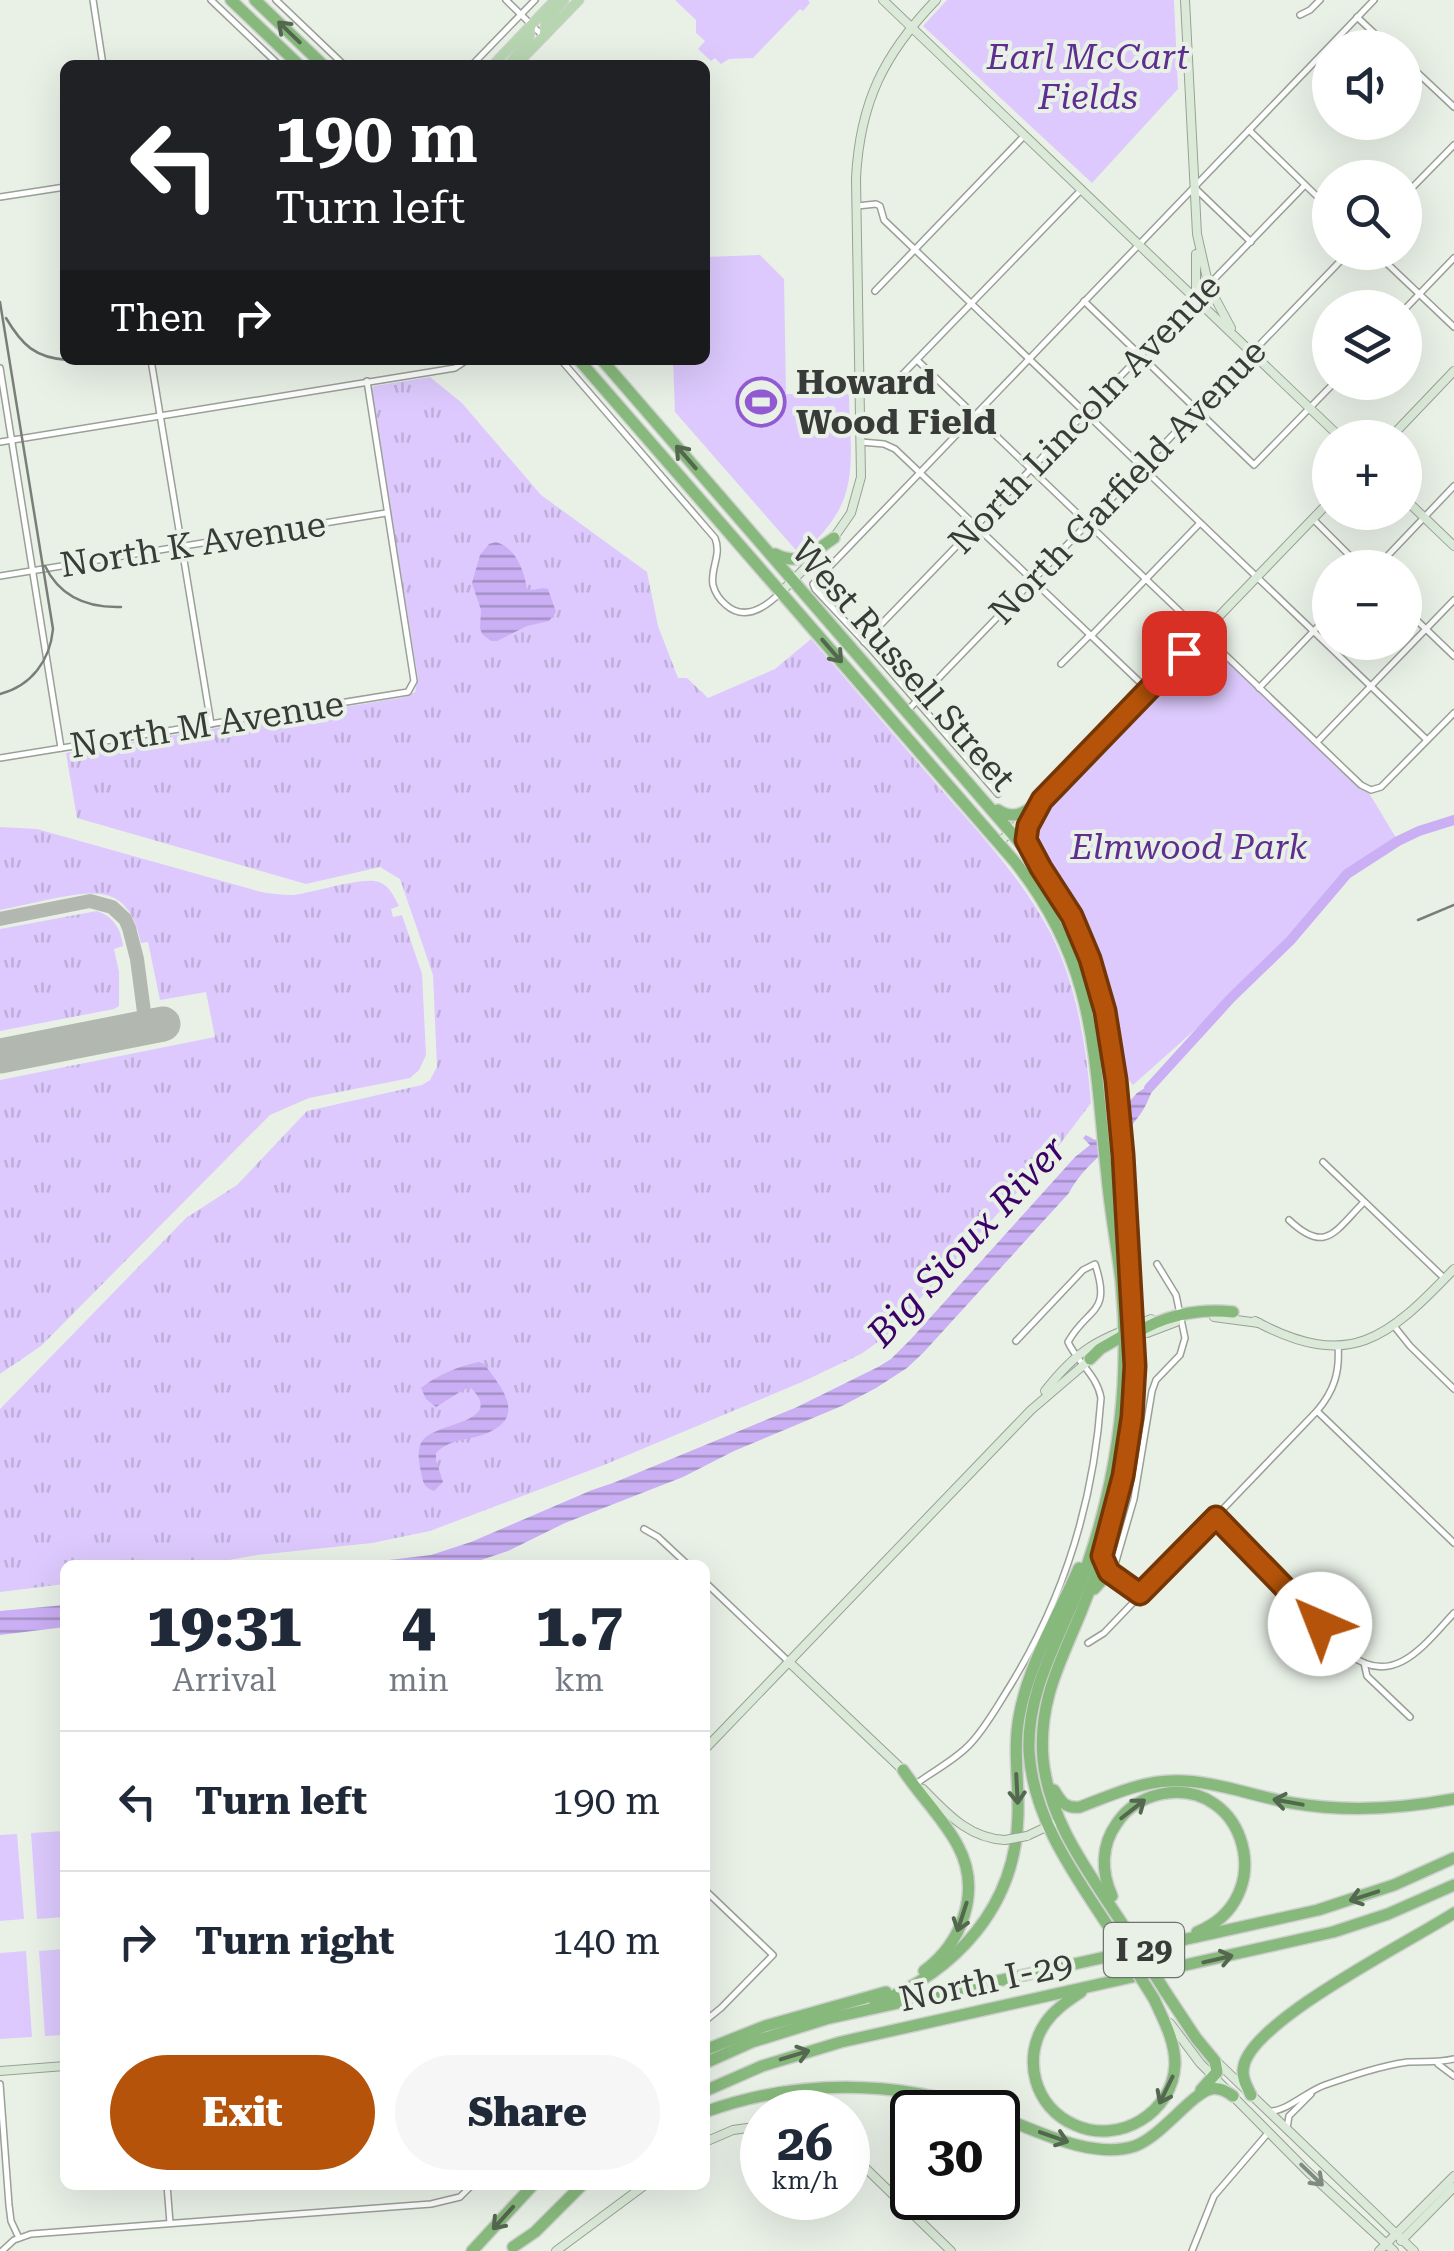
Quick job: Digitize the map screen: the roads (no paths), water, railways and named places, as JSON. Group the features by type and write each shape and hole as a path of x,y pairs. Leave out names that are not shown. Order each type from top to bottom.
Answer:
{"highway":[{"path":"231,0 294,60"},
{"path":"255,0 318,60"},
{"name":"West Russell Street","path":"584,365 1000,843 1041,898 1075,966 1090,1018 1134,1396 1117,1502 1102,1556 1049,1690 1042,1728 1054,1824"},
{"name":"West Russell Street","path":"606,365 1041,868 1072,916 1090,959 1105,1011 1116,1080 1132,1289 1129,1334 1117,1444 1106,1499 1088,1562 1044,1666 1032,1708 1031,1767 1038,1800 1119,1931 1160,1995 1210,2055"},
{"path":"722,525 778,576 793,580"},
{"path":"750,531 776,555 791,560 804,557 834,538"},
{"path":"781,592 797,598 844,639"},
{"path":"970,784 1008,816 1022,814 1042,800"},
{"path":"1041,868 1026,836 1042,800"},
{"path":"1132,1289 1138,1309 1145,1315 1158,1316"},
{"path":"1086,1361 1100,1349 1163,1319 1207,1311 1234,1312"},
{"path":"1086,1361 1101,1355 1112,1358 1122,1375"},
{"path":"826,2019 871,2006 923,1981 970,1941 994,1906 1014,1850 1018,1813 1016,1745 1022,1702 1106,1499"},
{"path":"1085,1602 1102,1580 1112,1575 1102,1556"},
{"path":"710,2048 775,2023 888,1991 918,1976 946,1951 965,1914 966,1867 950,1833 903,1770"},
{"path":"1046,1777 1062,1803 1070,1808 1132,1788 1181,1780 1290,1803 1339,1808 1454,1800"},
{"path":"1054,1824 1132,1788"},
{"path":"1119,1931 1104,1867 1108,1841 1122,1817 1137,1804 1164,1794 1194,1796 1218,1808 1236,1828 1244,1847 1246,1867 1239,1895 1210,1926 1168,1938 1152,1948"},
{"name":"North I-29","path":"710,2061 752,2042 826,2019 1318,1910 1407,1880 1454,1858"},
{"name":"North I-29","path":"710,2089 812,2050 1333,1932 1388,1914 1454,1885"},
{"path":"1251,2094 1244,2078 1246,2060 1284,2019 1454,1913"},
{"path":"1088,1988 1049,2018 1032,2059 1038,2088 1052,2109 1075,2125 1093,2130 1112,2131 1139,2122 1154,2110 1170,2087 1174,2050 1160,1995"},
{"path":"1168,2124 1214,2077 1216,2064 1210,2055"},
{"path":"710,2110 768,2093 815,2087 890,2090"},
{"path":"1020,2124 1071,2143 1113,2150 1138,2145 1154,2136 1207,2090 1221,2090 1232,2096"},
{"path":"472,2251 529,2190"},
{"path":"511,2249 566,2190"},
{"path":"511,2249 535,2232 577,2190"}],"main road":[{"path":"498,60 555,0"},
{"path":"544,37 548,20 564,0"},
{"path":"519,60 579,0"},
{"path":"882,0 1323,420"},
{"path":"781,592 834,538 857,496 861,442 857,160 864,115 895,48 936,0"},
{"path":"1186,0 1197,234 1196,300"},
{"path":"516,60 532,25"},
{"path":"1197,234 1208,287 1243,346"},
{"path":"1407,420 1454,371"},
{"path":"1424,517 1454,546"},
{"path":"1000,843 1312,520"},
{"path":"1234,1312 1299,1342 1338,1345 1366,1340 1394,1326 1454,1269"},
{"path":"710,1744 1090,1345 1129,1334 1158,1316 1218,1316 1259,1323"},
{"path":"1031,1410 1086,1361"},
{"path":"789,1662 903,1770"},
{"path":"915,1785 965,1828 986,1838 1027,1836 1054,1824"},
{"path":"1160,1995 1181,2041 1389,2249 1454,2176"},
{"path":"1210,2055 1414,2251"},
{"path":"0,2071 60,2066"},
{"path":"710,2140 740,2129"},
{"path":"870,2172 951,2251"},
{"path":"1398,2238 1453,2189"},
{"path":"556,2251 639,2190"}],"street":[{"path":"93,0 102,60"},
{"path":"212,0 274,60"},
{"path":"276,0 339,60"},
{"path":"506,0 544,37"},
{"path":"477,60 535,0"},
{"path":"1300,15 1320,0"},
{"path":"919,472 1374,0"},
{"path":"1357,17 1371,30"},
{"path":"253,40 263,30"},
{"path":"1422,77 1454,106"},
{"path":"1249,130 1312,192"},
{"path":"875,291 1025,135"},
{"path":"1422,178 1454,145"},
{"name":"North Lincoln Avenue","path":"864,642 1305,185"},
{"path":"1194,187 1251,242"},
{"path":"0,197 60,188"},
{"path":"860,382 900,377 1082,189"},
{"path":"857,206 880,206 884,220 1312,629"},
{"path":"1422,292 1454,258"},
{"name":"North Garfield Avenue","path":"906,711 1332,270"},
{"path":"1394,270 1416,290"},
{"path":"1422,296 1454,327"},
{"path":"1084,302 1254,465 1318,400"},
{"path":"916,360 1361,785 1371,790 1386,782 1454,713"},
{"path":"152,365 211,724"},
{"path":"448,365 452,369"},
{"path":"0,442 458,365"},
{"name":"West Russell Street","path":"565,365 714,538 718,551 713,584 723,602 735,611 750,613 781,592"},
{"path":"0,368 61,748"},
{"path":"367,381 386,512"},
{"path":"861,442 889,446 1148,690"},
{"name":"West Russell Street","path":"919,472 812,584 998,794"},
{"path":"1393,550 1454,486"},
{"name":"North K Avenue","path":"0,576 386,512"},
{"name":"North M Avenue","path":"0,758 408,692 414,681 386,512"},
{"path":"1062,664 1200,523"},
{"path":"1324,530 1344,550"},
{"path":"1317,742 1454,600"},
{"path":"1422,624 1454,656"},
{"path":"1260,688 1312,633"},
{"path":"1345,660 1427,740"},
{"path":"1323,1162 1444,1279"},
{"path":"1289,1220 1307,1236 1324,1238 1364,1202"},
{"path":"915,1785 963,1751 978,1735 1019,1672 1062,1582 1085,1509 1100,1408 1098,1385 1086,1361 1069,1346 1069,1339 1096,1308 1101,1296 1095,1264 1082,1270 1016,1341"},
{"path":"1140,1594 1112,1575 1137,1485 1152,1391 1156,1380 1183,1348 1185,1333 1176,1295 1156,1264"},
{"path":"1394,1326 1454,1389"},
{"path":"1088,1642 1104,1633 1317,1411 1337,1377 1338,1345"},
{"path":"1317,1411 1454,1543"},
{"path":"1216,1517 1349,1654 1364,1663 1386,1666 1404,1662 1454,1614"},
{"path":"644,1529 683,1560"},
{"path":"710,1587 789,1662"},
{"path":"1364,1663 1368,1676 1410,1717"},
{"path":"710,1895 774,1955 710,2017"},
{"path":"1267,2110 1282,2110 1316,2089 1402,2063 1454,2059"},
{"path":"1436,2063 1454,2076"},
{"path":"0,2084 9,2205 19,2238"},
{"path":"1288,2131 1290,2116 1316,2089"},
{"path":"1192,2251 1214,2196 1269,2132"},
{"path":"168,2190 170,2224"},
{"path":"2,2251 30,2234 432,2204 460,2196 467,2190"}],"waterway":[{"name":"Big Sioux River","path":"1149,1088 1231,998 1290,941 1347,874 1398,841 1454,820"}],"railway":[{"path":"0,302 53,629 48,652 37,670 21,685 0,694"},
{"path":"6,318 31,348 60,358"},
{"path":"45,566 59,586 76,598 121,607"},
{"path":"1418,920 1454,905"}],"place":[{"name":"Howard Wood Field","path":"761,402"}],"park label":[{"name":"Earl McCart Fields","path":"1088,77"},
{"name":"Elmwood Park","path":"1189,847"}]}
